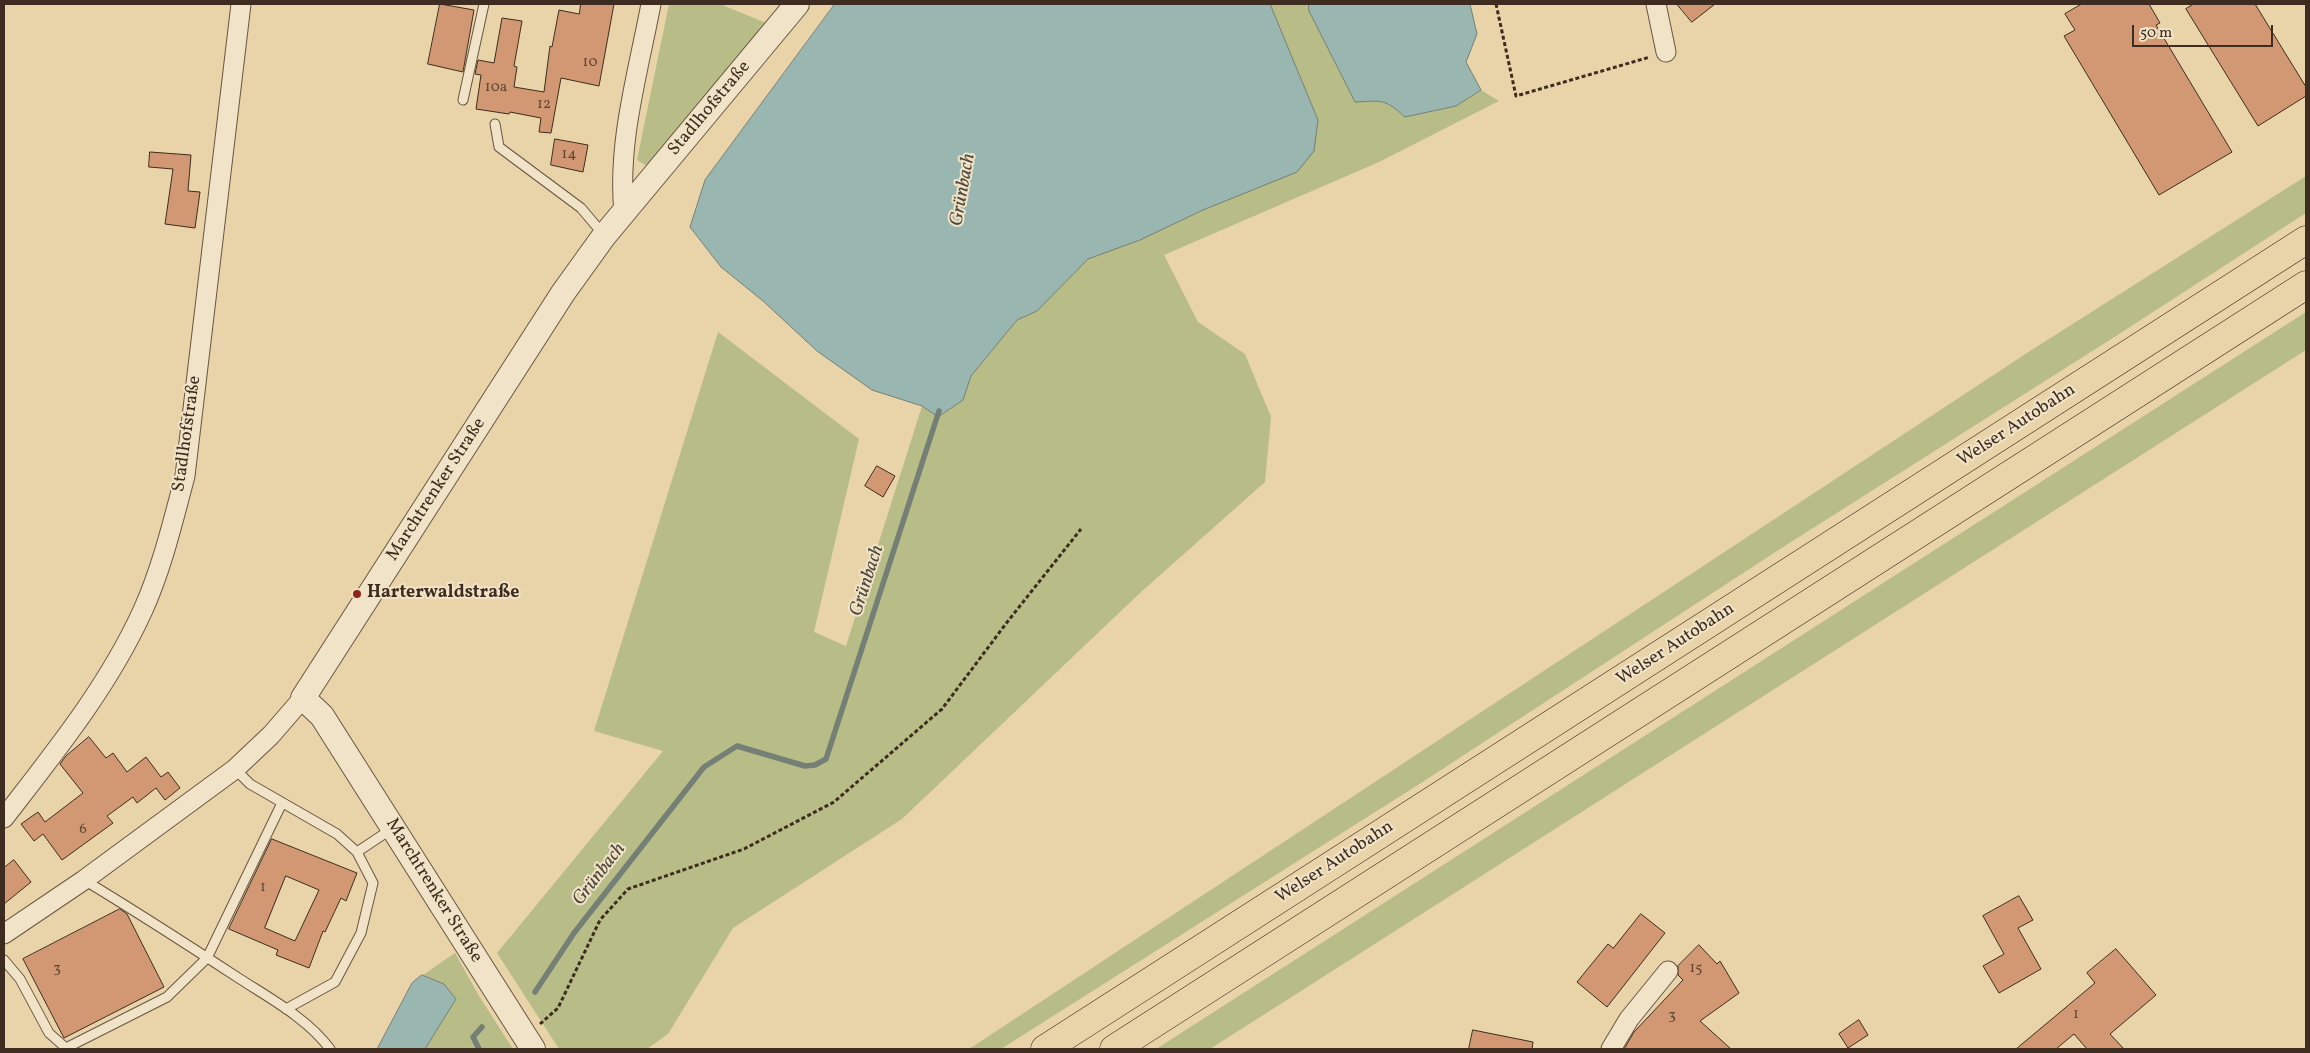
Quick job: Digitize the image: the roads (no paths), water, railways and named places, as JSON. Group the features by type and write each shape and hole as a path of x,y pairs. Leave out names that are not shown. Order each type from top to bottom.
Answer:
{"highway":[{"name":"Welser Autobahn","path":"1045,1049 2306,240"},
{"name":"Welser Autobahn","path":"1114,1049 2306,285"}],"street":[{"name":"Stadlhofstraße","path":"4,818 82,717 116,663 143,610 169,540 185,476 241,4"},
{"path":"624,213 622,189 624,147 651,4"},
{"name":"Stadlhofstraße","path":"624,213 797,4"},
{"path":"1656,4 1666,52"},
{"name":"Marchtrenker Straße","path":"529,1043 322,716 303,698 563,294 604,236 624,213"},
{"path":"4,934 84,880 235,769 270,735 303,698"},
{"path":"1611,1049 1629,1019 1668,971"}],"lane":[{"path":"463,100 484,4"},
{"path":"495,124 499,147 581,208 604,236"},
{"path":"235,769 250,784 337,834 357,852 373,884 360,933 334,982 286,1009"},
{"path":"4,960 20,979 49,1033 66,1048 167,997 207,958 282,802"},
{"path":"357,852 393,828"},
{"path":"84,880 286,1009 323,1040 330,1049"}],"water":[{"path":"835,4 1270,4 1318,120 1314,151 1297,172 1203,210 1140,240 1088,259 1037,311 1017,320 971,376 963,400 938,417 922,406 872,390 817,351 763,301 721,267 690,227 705,180"},
{"path":"1309,4 1470,4 1477,34 1466,62 1481,90 1456,106 1405,117 1392,106 1382,102 1355,102 1309,11"},
{"path":"422,975 444,984 456,999 425,1049 377,1049 412,983"}],"waterway":[{"name":"Grünbach","path":"535,992 574,933 704,767 737,746 805,766 815,765 826,759 939,411"},
{"name":"Grünbach","path":"479,1049 473,1037 482,1027"}],"place":[{"name":"Harterwaldstraße","path":"357,594"}]}
